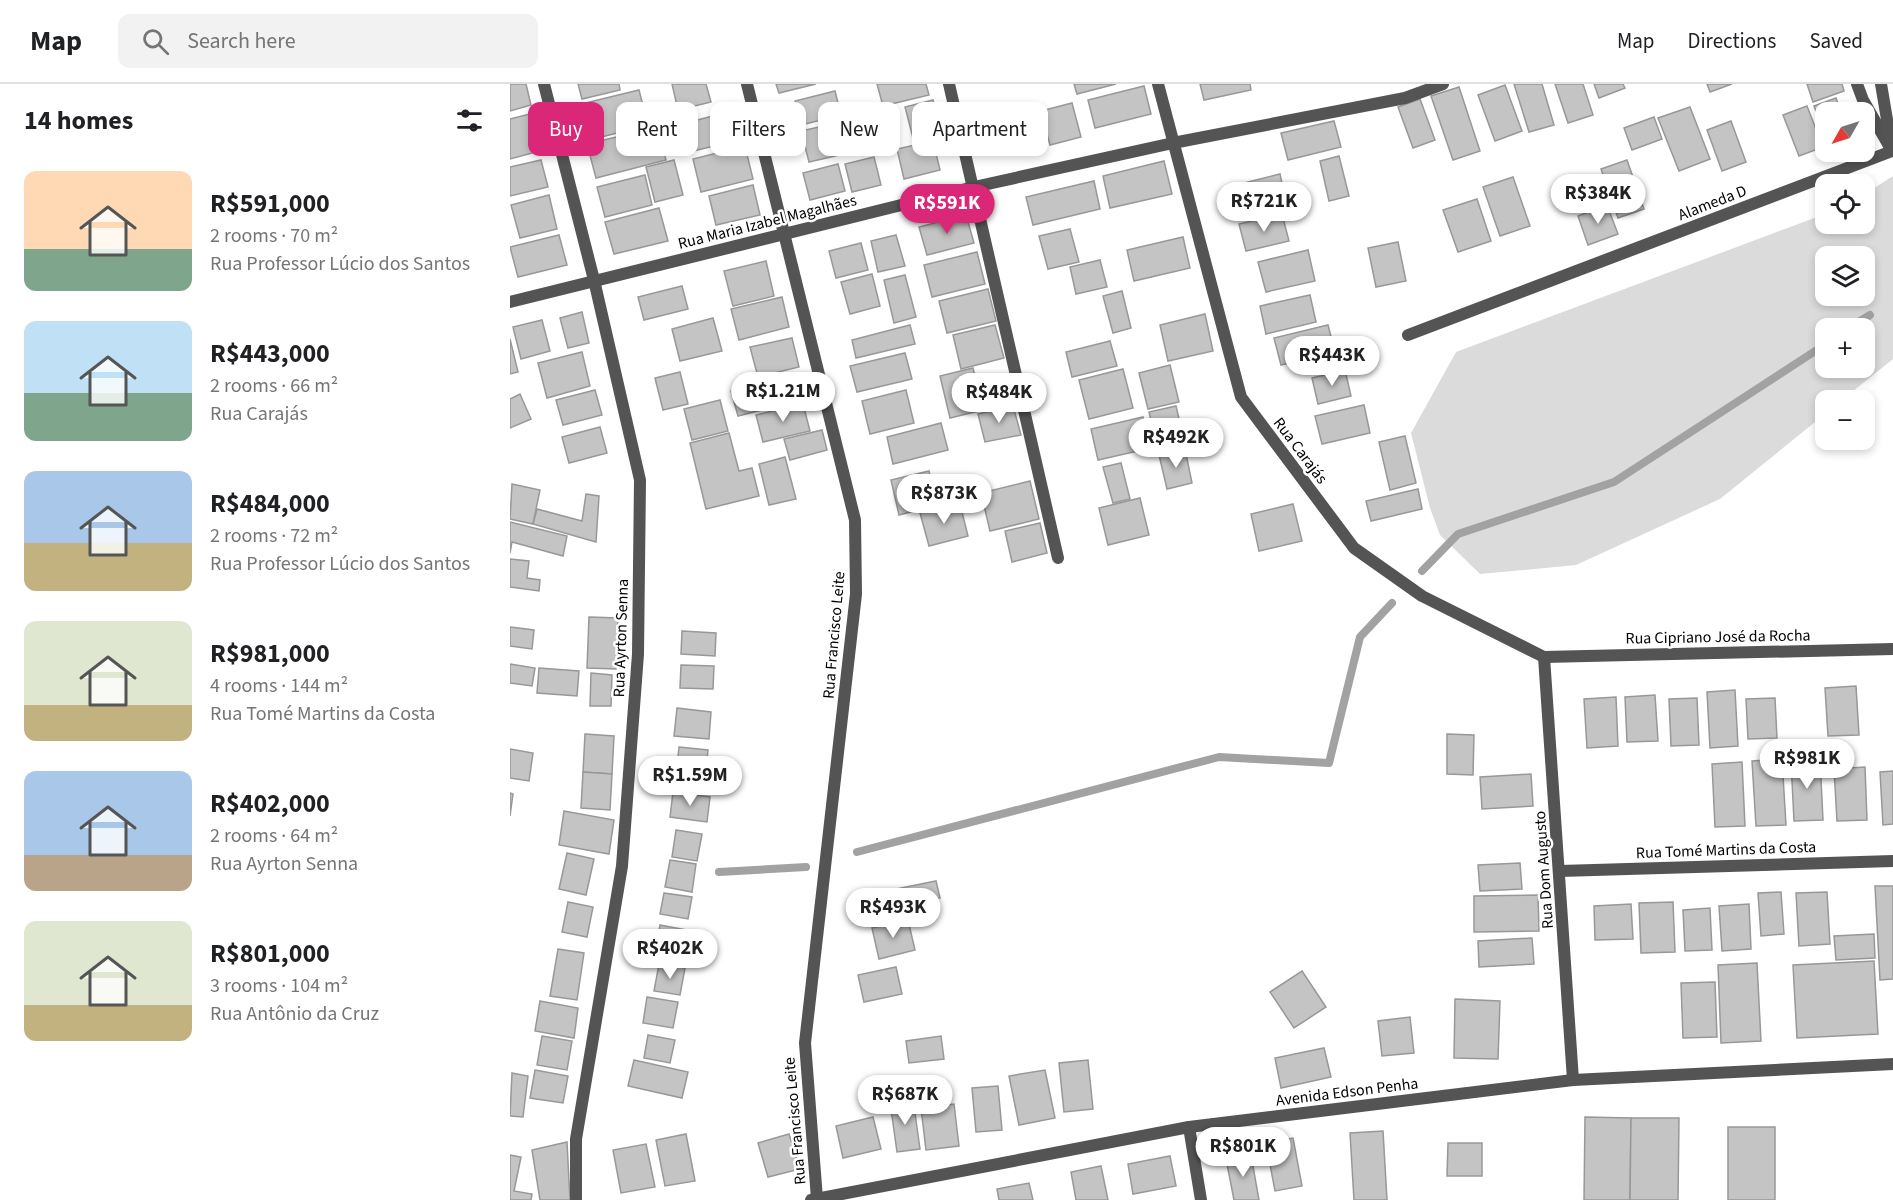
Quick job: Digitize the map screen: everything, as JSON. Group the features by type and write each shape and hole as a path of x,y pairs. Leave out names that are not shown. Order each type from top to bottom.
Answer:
{"street":[{"name":"Rua Ayrton Senna","path":"544,84 594,280 640,480 638,654 622,866 576,1139 576,1200"},
{"name":"Rua Francisco Leite","path":"747,84 855,520 856,594 805,1043 814,1199"},
{"path":"949,84 1058,558"},
{"name":"Rua Carajás","path":"1158,84 1241,397 1354,548 1422,596 1544,657"},
{"name":"Rua Maria Izabel Magalhães","path":"510,302 974,188 1173,143 1405,98 1443,84"},
{"path":"1857,84 1863,100 1893,152"},
{"path":"1881,84 1893,152"},
{"name":"Alameda D","path":"1408,335 1893,152"},
{"name":"Rua Cipriano José da Rocha","path":"1544,657 1893,649"},
{"name":"Rua Dom Augusto","path":"1544,657 1573,1080"},
{"name":"Rua Tomé Martins da Costa","path":"1560,871 1893,861"},
{"name":"Avenida Edson Penha","path":"814,1199 1189,1127 1573,1080 1893,1064"},
{"path":"1189,1127 1201,1200"}],"shaded area":[{"path":"1893,176 1893,359 1875,373 1875,318 1815,318 1815,378 1869,378 1854,390 1815,390 1815,422 1720,499 1576,565 1480,574 1440,535 1430,508 1411,433 1456,352 1815,218 1815,234 1875,234 1875,188"}],"building":[{"path":"510,84 526,84 530,102 528,102 528,106 510,111"},
{"path":"578,84 619,84 620,90 582,99"},
{"path":"672,84 706,84 711,102 698,105 698,102 676,102"},
{"path":"776,84 816,84 779,93"},
{"path":"877,84 926,84 929,95 900,102 882,102"},
{"path":"1074,84 1116,84 1077,94"},
{"path":"1200,84 1250,84 1251,90 1204,100"},
{"path":"1514,84 1542,84 1554,125 1529,132"},
{"path":"1555,84 1583,84 1593,115 1568,123"},
{"path":"1594,84 1623,84 1625,88 1599,98"},
{"path":"1707,84 1732,84 1710,92"},
{"path":"1807,84 1842,84 1844,91 1813,102"},
{"path":"1505,85 1522,131 1495,141 1478,95"},
{"path":"1144,86 1151,114 1095,128 1088,100"},
{"path":"1459,87 1480,151 1453,160 1431,96"},
{"path":"639,90 642,102 616,102 616,133 604,136 604,102 589,102"},
{"path":"835,91 838,102 818,102 818,121 806,124 806,102 795,101"},
{"path":"1836,98 1837,102 1825,102"},
{"path":"1420,99 1435,140 1413,148 1398,107"},
{"path":"1072,103 1081,137 1050,145 1048,109"},
{"path":"912,105 912,134 905,107"},
{"path":"1807,106 1815,126 1815,150 1799,156 1783,115"},
{"path":"1690,107 1710,159 1679,171 1658,118"},
{"path":"528,114 528,154 510,159 510,119"},
{"path":"710,117 710,147 698,150 698,120"},
{"path":"1654,117 1662,139 1632,150 1624,128"},
{"path":"1334,121 1341,147 1288,160 1281,133"},
{"path":"1731,121 1746,162 1722,171 1707,130"},
{"path":"818,127 818,156 835,156 809,162 806,150 806,130"},
{"path":"616,137 616,156 665,156 666,160 596,178 590,156 604,156 604,140"},
{"path":"912,146 912,156 937,156 940,170 904,179 899,156 900,148"},
{"path":"710,155 747,156 753,179 701,192 693,159"},
{"path":"1339,156 1349,196 1329,201 1320,161"},
{"path":"874,157 881,185 852,192 845,164"},
{"path":"541,160 548,187 510,196 510,167"},
{"path":"674,160 683,195 655,202 646,167"},
{"path":"1627,160 1644,209 1618,218 1601,169"},
{"path":"1164,161 1172,194 1110,208 1103,176"},
{"path":"838,164 845,191 810,200 803,173"},
{"path":"1280,174 1286,202 1242,212 1236,185"},
{"path":"645,175 652,205 605,217 597,187"},
{"path":"1513,177 1530,226 1500,236 1483,187"},
{"path":"1094,181 1100,209 1033,225 1026,197"},
{"path":"753,185 760,215 716,225 709,196"},
{"path":"549,195 557,229 520,238 511,205"},
{"path":"1477,199 1491,241 1458,252 1443,210"},
{"path":"1607,205 1618,234 1588,245 1578,216"},
{"path":"659,208 668,241 614,254 605,222"},
{"path":"1282,214 1289,241 1246,251 1239,224"},
{"path":"966,215 974,243 927,255 919,227"},
{"path":"1070,229 1079,262 1048,269 1039,236"},
{"path":"559,235 567,265 518,277 510,247"},
{"path":"896,235 905,266 878,272 871,241"},
{"path":"1183,237 1190,268 1134,281 1127,250"},
{"path":"1398,242 1406,281 1376,287 1368,248"},
{"path":"861,243 868,270 836,278 829,251"},
{"path":"1308,250 1315,281 1266,292 1258,262"},
{"path":"977,252 985,284 932,297 924,265"},
{"path":"1100,260 1107,287 1076,294 1070,267"},
{"path":"766,261 774,296 733,306 724,271"},
{"path":"872,274 880,306 850,314 841,282"},
{"path":"905,275 916,317 894,323 884,280"},
{"path":"682,286 688,309 644,320 638,297"},
{"path":"988,289 996,321 947,333 939,301"},
{"path":"1122,291 1131,328 1113,333 1103,296"},
{"path":"1310,295 1316,322 1266,334 1260,306"},
{"path":"782,297 789,327 739,340 731,309"},
{"path":"582,312 589,343 568,348 560,318"},
{"path":"1205,314 1213,351 1168,361 1160,325"},
{"path":"713,318 722,351 680,361 672,329"},
{"path":"542,320 550,351 521,359 513,327"},
{"path":"910,325 915,344 856,358 852,340"},
{"path":"995,325 1004,358 961,369 953,335"},
{"path":"1328,325 1335,352 1281,365 1274,338"},
{"path":"792,338 799,367 758,377 750,347"},
{"path":"510,339 518,372 510,374"},
{"path":"1110,341 1117,366 1072,377 1066,352"},
{"path":"582,352 590,386 547,398 538,363"},
{"path":"905,353 912,379 857,392 850,366"},
{"path":"1170,365 1179,402 1148,409 1139,373"},
{"path":"973,368 983,410 950,418 940,376"},
{"path":"1123,369 1133,408 1089,419 1079,380"},
{"path":"1345,370 1351,396 1318,404 1312,378"},
{"path":"680,372 688,404 663,410 655,378"},
{"path":"783,379 789,403 738,416 731,391"},
{"path":"595,390 602,415 563,425 556,400"},
{"path":"906,390 914,423 870,434 862,401"},
{"path":"520,394 531,419 510,428 510,399"},
{"path":"720,400 728,431 692,440 684,409"},
{"path":"803,404 810,431 763,442 756,415"},
{"path":"1364,405 1370,433 1322,444 1315,416"},
{"path":"1013,406 1021,435 985,442 978,414"},
{"path":"1176,406 1185,444 1158,450 1149,412"},
{"path":"1143,417 1151,448 1098,460 1091,429"},
{"path":"941,423 948,450 893,464 887,437"},
{"path":"600,427 607,453 569,463 562,437"},
{"path":"822,430 827,450 790,460 784,439"},
{"path":"729,433 739,471 752,468 759,496 706,509 690,443"},
{"path":"1405,436 1416,483 1390,490 1379,442"},
{"path":"1185,449 1192,483 1167,489 1159,455"},
{"path":"785,457 796,499 769,505 759,464"},
{"path":"1121,463 1130,499 1113,503 1103,467"},
{"path":"929,471 937,505 899,515 891,480"},
{"path":"1030,481 1039,519 990,531 981,493"},
{"path":"512,484 540,490 533,524 510,519"},
{"path":"1418,489 1422,509 1371,521 1366,501"},
{"path":"586,494 599,496 596,542 533,524 537,509 582,521"},
{"path":"1140,498 1149,535 1108,545 1099,508"},
{"path":"960,504 968,536 929,546 920,513"},
{"path":"1293,504 1302,541 1259,551 1251,514"},
{"path":"510,522 567,536 563,556 512,542 510,553"},
{"path":"1040,523 1047,553 1012,562 1005,531"},
{"path":"510,559 529,561 527,578 540,580 539,591 510,587"},
{"path":"589,617 618,618 616,669 587,668"},
{"path":"510,627 534,630 532,649 510,646"},
{"path":"682,631 716,633 715,656 681,654"},
{"path":"510,664 535,668 532,686 510,683"},
{"path":"681,665 714,666 713,689 680,688"},
{"path":"539,668 579,671 577,696 537,693"},
{"path":"591,673 612,675 611,706 590,706"},
{"path":"1856,686 1859,735 1828,736 1825,688"},
{"path":"1735,690 1738,746 1710,748 1707,692"},
{"path":"1655,695 1658,741 1627,742 1625,697"},
{"path":"1616,697 1618,746 1587,748 1584,699"},
{"path":"1697,698 1699,745 1671,746 1669,699"},
{"path":"1775,698 1777,738 1748,739 1746,699"},
{"path":"677,708 711,712 709,739 674,736"},
{"path":"585,734 614,736 612,774 583,772"},
{"path":"1447,734 1474,735 1473,775 1447,774"},
{"path":"679,747 708,750 705,781 676,777"},
{"path":"510,749 533,753 529,781 510,778"},
{"path":"1782,759 1786,825 1756,826 1752,761"},
{"path":"1820,759 1823,820 1794,821 1791,761"},
{"path":"1742,762 1745,826 1715,827 1712,764"},
{"path":"1865,767 1867,820 1837,821 1834,769"},
{"path":"1893,771 1893,824 1883,825 1880,772"},
{"path":"583,772 612,774 610,810 581,808"},
{"path":"1531,774 1533,806 1482,809 1480,777"},
{"path":"673,792 710,797 707,822 670,817"},
{"path":"510,793 513,794 510,816"},
{"path":"564,811 614,820 609,854 559,845"},
{"path":"676,830 702,834 697,861 672,857"},
{"path":"567,853 594,859 586,895 559,889"},
{"path":"670,860 696,864 692,892 665,887"},
{"path":"1520,863 1522,889 1480,891 1478,865"},
{"path":"936,881 940,898 894,907 891,890"},
{"path":"1875,886 1893,886 1893,979 1880,980"},
{"path":"1781,892 1784,934 1761,936 1758,893"},
{"path":"1827,892 1830,944 1799,946 1796,893"},
{"path":"664,893 692,897 688,919 660,914"},
{"path":"1538,895 1539,931 1474,932 1474,896"},
{"path":"568,902 593,907 587,937 562,932"},
{"path":"1673,902 1675,952 1641,953 1639,903"},
{"path":"1631,904 1633,939 1595,940 1594,906"},
{"path":"1749,904 1751,949 1722,951 1719,906"},
{"path":"1710,908 1712,950 1685,951 1683,910"},
{"path":"908,920 915,950 879,959 872,928"},
{"path":"660,925 687,930 684,954 656,949"},
{"path":"1874,934 1875,958 1836,960 1834,936"},
{"path":"1532,938 1534,964 1479,967 1478,941"},
{"path":"558,949 584,953 577,1000 550,996"},
{"path":"1874,961 1878,1034 1797,1038 1793,965"},
{"path":"1757,963 1761,1041 1721,1043 1718,965"},
{"path":"659,964 685,968 680,995 654,991"},
{"path":"896,967 902,994 864,1002 858,975"},
{"path":"1302,971 1326,1007 1294,1028 1270,992"},
{"path":"1715,982 1717,1037 1683,1038 1681,983"},
{"path":"647,997 678,1002 673,1028 643,1023"},
{"path":"1455,999 1500,1001 1498,1059 1454,1058"},
{"path":"540,1001 578,1008 574,1038 535,1031"},
{"path":"1410,1017 1414,1053 1382,1056 1378,1021"},
{"path":"648,1035 675,1040 670,1063 644,1058"},
{"path":"542,1036 572,1041 567,1070 537,1065"},
{"path":"941,1036 944,1059 909,1063 906,1041"},
{"path":"1324,1048 1331,1077 1281,1088 1275,1058"},
{"path":"634,1060 688,1072 682,1098 628,1086"},
{"path":"1088,1060 1093,1109 1064,1112 1059,1063"},
{"path":"535,1070 568,1076 563,1103 530,1098"},
{"path":"1045,1070 1055,1118 1019,1125 1009,1076"},
{"path":"512,1073 528,1076 523,1117 510,1116"},
{"path":"943,1079 947,1100 918,1105 914,1084"},
{"path":"998,1086 1002,1130 976,1132 972,1088"},
{"path":"913,1099 920,1149 897,1152 890,1102"},
{"path":"954,1104 959,1146 926,1150 921,1108"},
{"path":"873,1117 881,1149 843,1158 836,1126"},
{"path":"1585,1117 1631,1118 1630,1200 1584,1200"},
{"path":"1631,1118 1679,1118 1678,1200 1630,1200"},
{"path":"1728,1127 1775,1127 1775,1200 1728,1200"},
{"path":"1383,1131 1387,1200 1354,1200 1350,1133"},
{"path":"686,1134 695,1181 665,1186 656,1140"},
{"path":"789,1134 800,1169 768,1177 758,1143"},
{"path":"1293,1138 1302,1186 1275,1191 1266,1143"},
{"path":"567,1142 570,1200 540,1200 532,1150"},
{"path":"1448,1143 1482,1143 1482,1176 1447,1176"},
{"path":"646,1144 655,1187 621,1193 613,1150"},
{"path":"510,1155 521,1157 514,1191 532,1194 531,1200 510,1200"},
{"path":"1251,1155 1259,1200 1234,1200 1226,1159"},
{"path":"1170,1156 1176,1186 1133,1194 1128,1164"},
{"path":"1101,1166 1108,1200 1076,1200 1071,1172"},
{"path":"1029,1183 1033,1200 999,1200 997,1189"}],"waterway":[{"path":"1865,318 1870,315"},
{"path":"1422,571 1458,534 1614,482 1815,351"},
{"path":"857,852 1219,757 1329,763 1360,637 1392,603"},
{"path":"719,872 806,867"}]}
